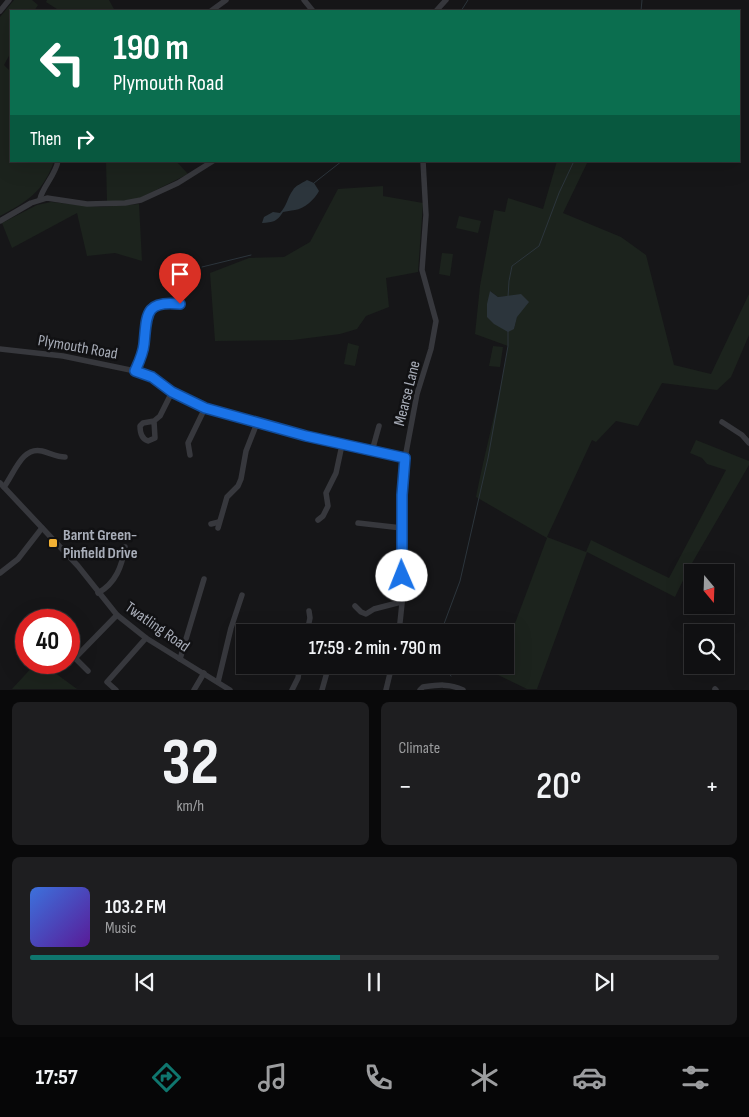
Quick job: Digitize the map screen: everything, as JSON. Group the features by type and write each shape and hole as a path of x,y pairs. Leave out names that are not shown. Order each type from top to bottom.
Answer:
{"street":[{"path":"0,12 9,0"},
{"path":"212,10 226,0"},
{"path":"304,0 312,10"},
{"path":"437,10 446,0"},
{"path":"40,199 58,162"},
{"path":"0,221 40,199 47,198 101,205 141,200 178,183 211,162"},
{"name":"Mearse Lane","path":"400,624 402,495 405,458 418,394 432,348 436,321 422,270 426,215 423,162"},
{"path":"135,371 144,346 145,322 149,312 165,302 180,304"},
{"name":"Plymouth Road","path":"0,349 63,356 135,371 152,377 172,392 205,408 257,423 405,458"},
{"path":"154,421 160,416 172,392"},
{"path":"190,455 188,443 205,408"},
{"path":"722,422 742,435 749,443"},
{"path":"211,524 218,525 227,496 238,486 246,451 257,423"},
{"path":"372,451 379,426"},
{"path":"318,520 323,516 328,506 326,493 336,473 342,444"},
{"path":"2,485 21,459 31,451 41,450 58,457 65,457"},
{"name":"Twatling Road","path":"2,485 77,566 117,615 146,638 230,690"},
{"path":"358,523 402,528"},
{"path":"0,573 18,559 42,528"},
{"path":"98,593 119,572 125,547"},
{"path":"180,659 204,579"},
{"path":"218,682 242,595"},
{"path":"355,606 362,614 366,614 374,609 401,602"},
{"path":"309,611 309,624"},
{"path":"88,671 75,658 117,615"},
{"path":"116,690 107,682 146,638"},
{"path":"194,690 204,673"},
{"path":"292,690 299,674"},
{"path":"322,690 326,674"},
{"path":"386,690 390,674"},
{"path":"420,690 423,687 443,685 455,686 463,690"}],"shaded area":[{"path":"14,0 32,0 38,5 35,10 10,10 10,54 4,65 10,71 10,162 54,162 40,188 18,206 0,216 0,17"},
{"path":"47,0 109,0 114,10 58,10 46,2"},
{"path":"106,162 177,162 188,174 136,200 107,202"},
{"path":"557,162 588,162 563,213 621,237 646,255 674,365 711,374 749,294 749,335 731,377 717,390 662,383 638,426 616,421 596,442 592,440 547,537 586,552 591,540 669,578 726,470 707,464 702,458 690,453 696,440 749,461 749,465 691,564 684,564 684,578 675,597 587,552 537,689 527,689 496,674 514,674 514,626 547,538 476,497 508,346 475,334 480,286 494,210 505,212 508,198 543,209","holes":["490,291 498,297 508,296 517,316 514,329"]},
{"path":"307,180 314,183 319,191 312,200 298,209 283,212 274,221 262,223 264,217 273,212 280,213 294,189"},
{"path":"383,186 383,196 423,203 418,272 386,278 389,307 366,316 357,329 340,334 293,340 215,341 210,273 249,258 284,257 310,242 338,189"},
{"path":"51,202 100,207 139,204 142,261 115,253 87,256 77,213 12,248 2,223 37,205"},
{"path":"459,216 481,221 478,233 456,228"},
{"path":"442,253 453,254 450,276 439,274"},
{"path":"490,291 498,297 521,294 529,302 517,317 514,329 508,332 494,324 487,317"},
{"path":"348,343 359,346 355,366 344,364"},
{"path":"493,346 503,347 500,367 489,366"},
{"path":"26,674 56,674 77,689 12,689"}],"waterway":[{"path":"462,10 468,0"},
{"path":"641,10 642,0"},
{"path":"314,183 341,162"},
{"path":"508,297 512,266 539,246 559,193 574,162"},
{"path":"202,267 251,255"},
{"path":"444,624 460,581 488,458 508,346 508,331"}],"place":[{"name":"Barnt Green- Pinfield Drive","path":"53,543"}],"route":[{"path":"180,304 165,302 149,312 145,322 144,346 135,371 152,377 172,392 205,408 306,436 405,458 402,495 402,576"}]}
